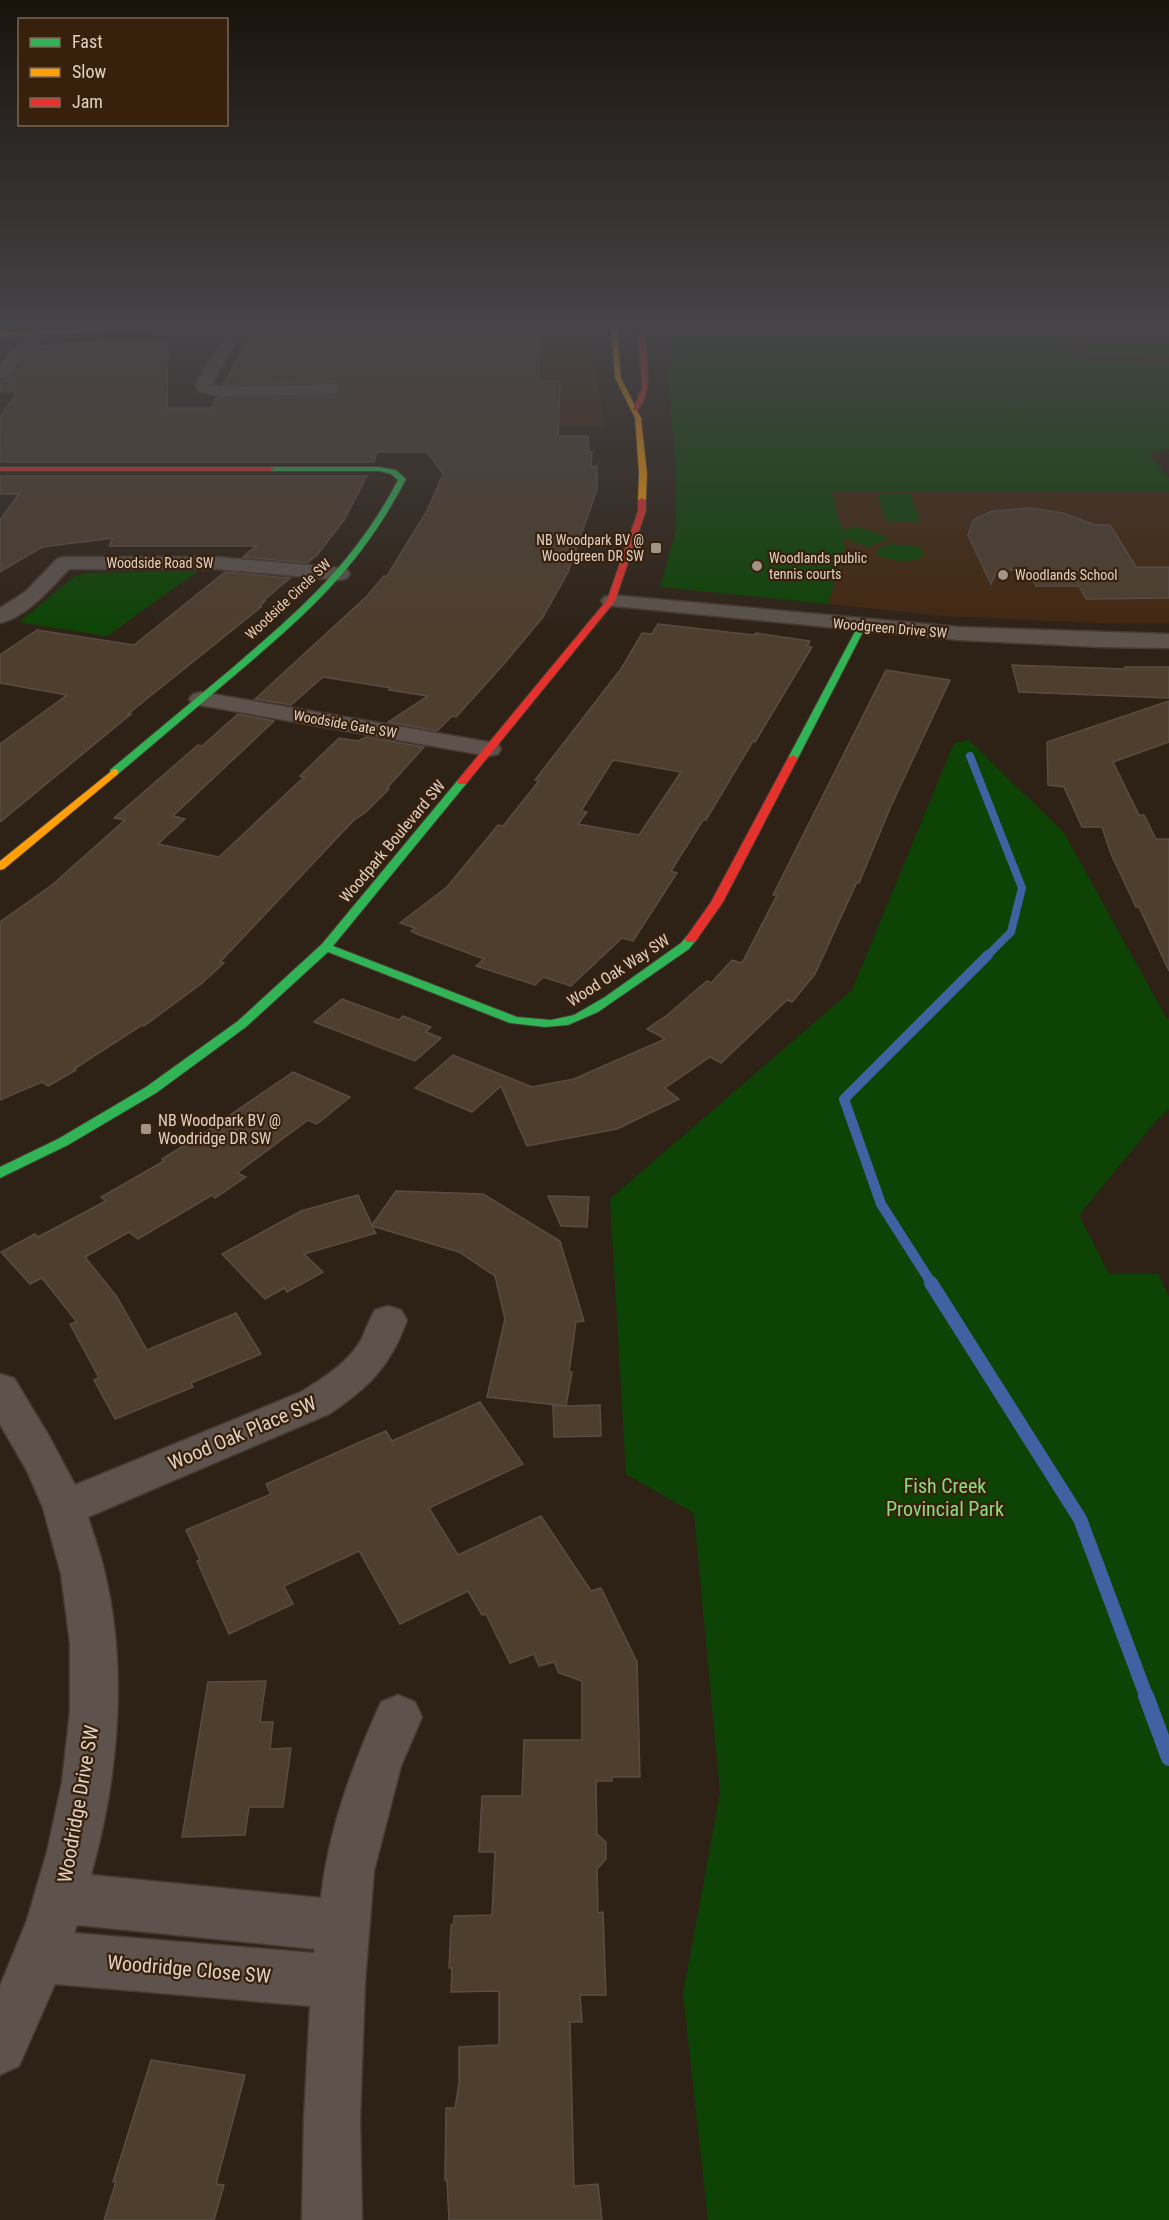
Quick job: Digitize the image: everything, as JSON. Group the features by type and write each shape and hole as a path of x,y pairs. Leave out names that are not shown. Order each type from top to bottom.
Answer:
{"street":[{"name":"Woodpark Boulevard SW","path":"0,1173 63,1142 152,1090 242,1024 326,947 611,601 642,511 643,473 639,433"},
{"name":"Woodside Circle SW","path":"0,469 379,470 393,472 402,478 380,525 340,574 295,618 0,867"},
{"name":"Woodside Road SW","path":"0,618 32,596 64,563 217,563 340,574"},
{"name":"Woodgreen Drive SW","path":"611,601 1000,637 1169,641"},
{"name":"Wood Oak Way SW","path":"326,947 514,1020 543,1026 576,1019 590,1012 685,946 699,930 717,902 862,626"},
{"name":"Woodside Gate SW","path":"201,699 489,750"},
{"name":"Wood Oak Place SW","path":"64,1508 315,1403 347,1383 380,1344 388,1320"},
{"name":"Woodridge Drive SW","path":"0,1389 64,1508 83,1572 92,1634 94,1713 91,1754 61,1898 0,2047"},
{"path":"332,2220 332,2119 338,1982 349,1871 377,1766 398,1717"},
{"path":"61,1898 344,1926"},
{"name":"Woodridge Close SW","path":"39,1956 338,1982"}],"shaded area":[{"name":"Woodlands School","path":"832,492 1169,492 1169,623 1101,623 943,616 828,604 845,547"}],"green space":[{"path":"673,433 1169,433 1169,450 1148,453 1169,478 1169,492 832,492 842,531 855,526 890,538 869,547 843,538 845,547 828,604 660,587 676,531 676,474"},
{"path":"877,494 910,494 921,522 886,522"},
{"path":"891,544 922,547 923,557 905,561 875,555 880,548"},
{"path":"198,571 107,636 19,622 75,576 88,573"},
{"name":"Fish Creek Provincial Park","path":"969,740 1064,833 1169,1019 1169,1109 1156,1121 1079,1215 1109,1274 1158,1274 1169,1297 1169,2220 708,2220 683,1994 720,1793 694,1513 626,1474 610,1199 852,990 954,743"}],"building":[{"path":"0,433 558,433 558,436 588,436 589,452 592,452 591,466 597,466 597,489 568,572 543,617 456,717 452,716 437,731 388,722 428,696 389,690 391,688 323,677 291,705 255,699 366,597 384,576 387,576 427,511 443,474 427,452 377,452 374,462 0,462"},
{"path":"0,476 367,476 344,520 317,555 307,563 243,557 256,546 109,546 113,538 42,547 0,572 0,520 19,494 0,494"},
{"path":"1029,508 1063,513 1095,525 1110,525 1136,567 1169,567 1169,598 1086,599 1079,586 1036,586 1027,570 997,570 991,584 968,535 973,521 993,511"},
{"path":"225,572 290,578 263,601 265,601 259,607 261,607 128,714 131,714 0,822 0,744 67,695 0,683 0,655 37,630 134,645"},
{"path":"658,624 754,635 756,633 810,641 807,646 812,647 706,820 703,820 671,871 677,873 633,941 622,938 571,986 543,977 535,985 476,966 484,959 417,934 411,931 415,928 400,923 447,887 498,825 503,826 539,781 535,780 621,669 642,633 652,634","holes":["613,760 681,772 639,835 578,824 587,812 581,811"]},
{"path":"1012,665 1126,669 1125,667 1169,667 1169,698 1019,692"},
{"path":"886,670 950,680 891,806 859,883 857,882 815,974 792,1002 787,1000 721,1063 710,1057 665,1088 679,1099 617,1129 527,1146 501,1086 472,1112 415,1088 453,1055 532,1087 574,1079 665,1039 647,1029 707,981 711,983 732,960 742,963 777,895 773,895"},
{"path":"1169,701 1169,742 1113,762 1139,815 1144,815 1156,839 1169,839 1169,971 1111,854 1102,827 1082,827 1064,787 1048,785 1047,742"},
{"path":"238,714 274,721 173,816 185,819 158,844 219,857 304,777 300,776 339,738 358,741 366,737 424,747 387,788 389,789 366,812 353,821 220,962 224,963 201,984 144,1026 142,1025 74,1069 76,1070 48,1086 42,1082 0,1100 0,922 52,885 125,820 114,818 198,745 202,746"},
{"path":"342,999 399,1020 403,1016 431,1027 426,1032 441,1038 415,1061 314,1022"},
{"path":"293,1072 350,1097 317,1124 308,1120 237,1173 246,1177 215,1198 212,1195 138,1239 129,1232 85,1257 117,1297 147,1350 236,1313 261,1354 191,1383 193,1387 115,1419 94,1380 99,1378 70,1324 77,1322 42,1278 30,1284 1,1252 35,1234 38,1237 106,1201 101,1197 164,1161 162,1159"},
{"path":"396,1191 483,1194 560,1241 584,1321 576,1322 569,1372 572,1372 566,1406 487,1397 505,1319 495,1276 459,1252 372,1226 376,1233 304,1254 323,1272 287,1292 284,1288 265,1299 222,1254 301,1211 358,1195 372,1225"},
{"path":"548,1196 589,1197 587,1227 561,1226"},
{"path":"480,1402 523,1464 429,1508 458,1555 541,1516 591,1591 601,1588 637,1662 640,1777 612,1777 612,1781 596,1781 597,1834 606,1842 606,1859 597,1869 598,1913 603,1912 606,1995 580,1995 582,2022 570,2022 574,2186 598,2184 602,2220 449,2220 447,2180 445,2180 446,2108 455,2108 459,2083 459,2047 499,2045 499,1991 451,1992 452,1968 449,1968 451,1925 454,1924 454,1916 492,1915 495,1852 479,1852 482,1796 522,1796 524,1740 582,1740 582,1681 559,1673 554,1662 539,1666 534,1654 510,1663 486,1614 482,1615 468,1591 400,1624 359,1551 284,1586 293,1604 229,1634 186,1530 271,1494 266,1484 358,1443 386,1431 392,1441"},
{"path":"600,1405 601,1436 554,1437 553,1406"},
{"path":"266,1681 260,1722 273,1722 270,1749 291,1748 283,1807 249,1807 245,1835 182,1837 208,1682"},
{"path":"151,2060 245,2075 216,2184 224,2185 214,2220 104,2220 116,2182 113,2182"}],"waterway":[{"path":"932,1284 881,1204 844,1099 1011,932 1022,888 970,756"},
{"path":"931,1283 1080,1519 1147,1698"},
{"path":"1146,1696 1169,1758"}],"traffic: fast":[{"path":"114,772 309,606 351,561 386,509 402,479 393,472 379,469 270,469"},
{"path":"793,758 862,626"},
{"path":"0,1173 63,1142 151,1090 242,1024 326,947 462,782"},
{"path":"326,947 514,1020 551,1023 564,1022 593,1010 626,989 685,946 691,939"}],"traffic: slow":[{"path":"639,433 643,473 642,500"},
{"path":"0,867 114,772"}],"traffic: jam":[{"path":"0,469 270,469"},
{"path":"462,782 611,601 642,511 642,500"},
{"path":"691,939 717,902 793,758"}],"place":[{"name":"NB Woodpark BV @ Woodgreen DR SW","path":"656,548"},
{"name":"Woodlands public tennis courts","path":"757,566"},
{"name":"Woodlands School","path":"1003,575"},
{"name":"NB Woodpark BV @ Woodridge DR SW","path":"146,1129"}]}
